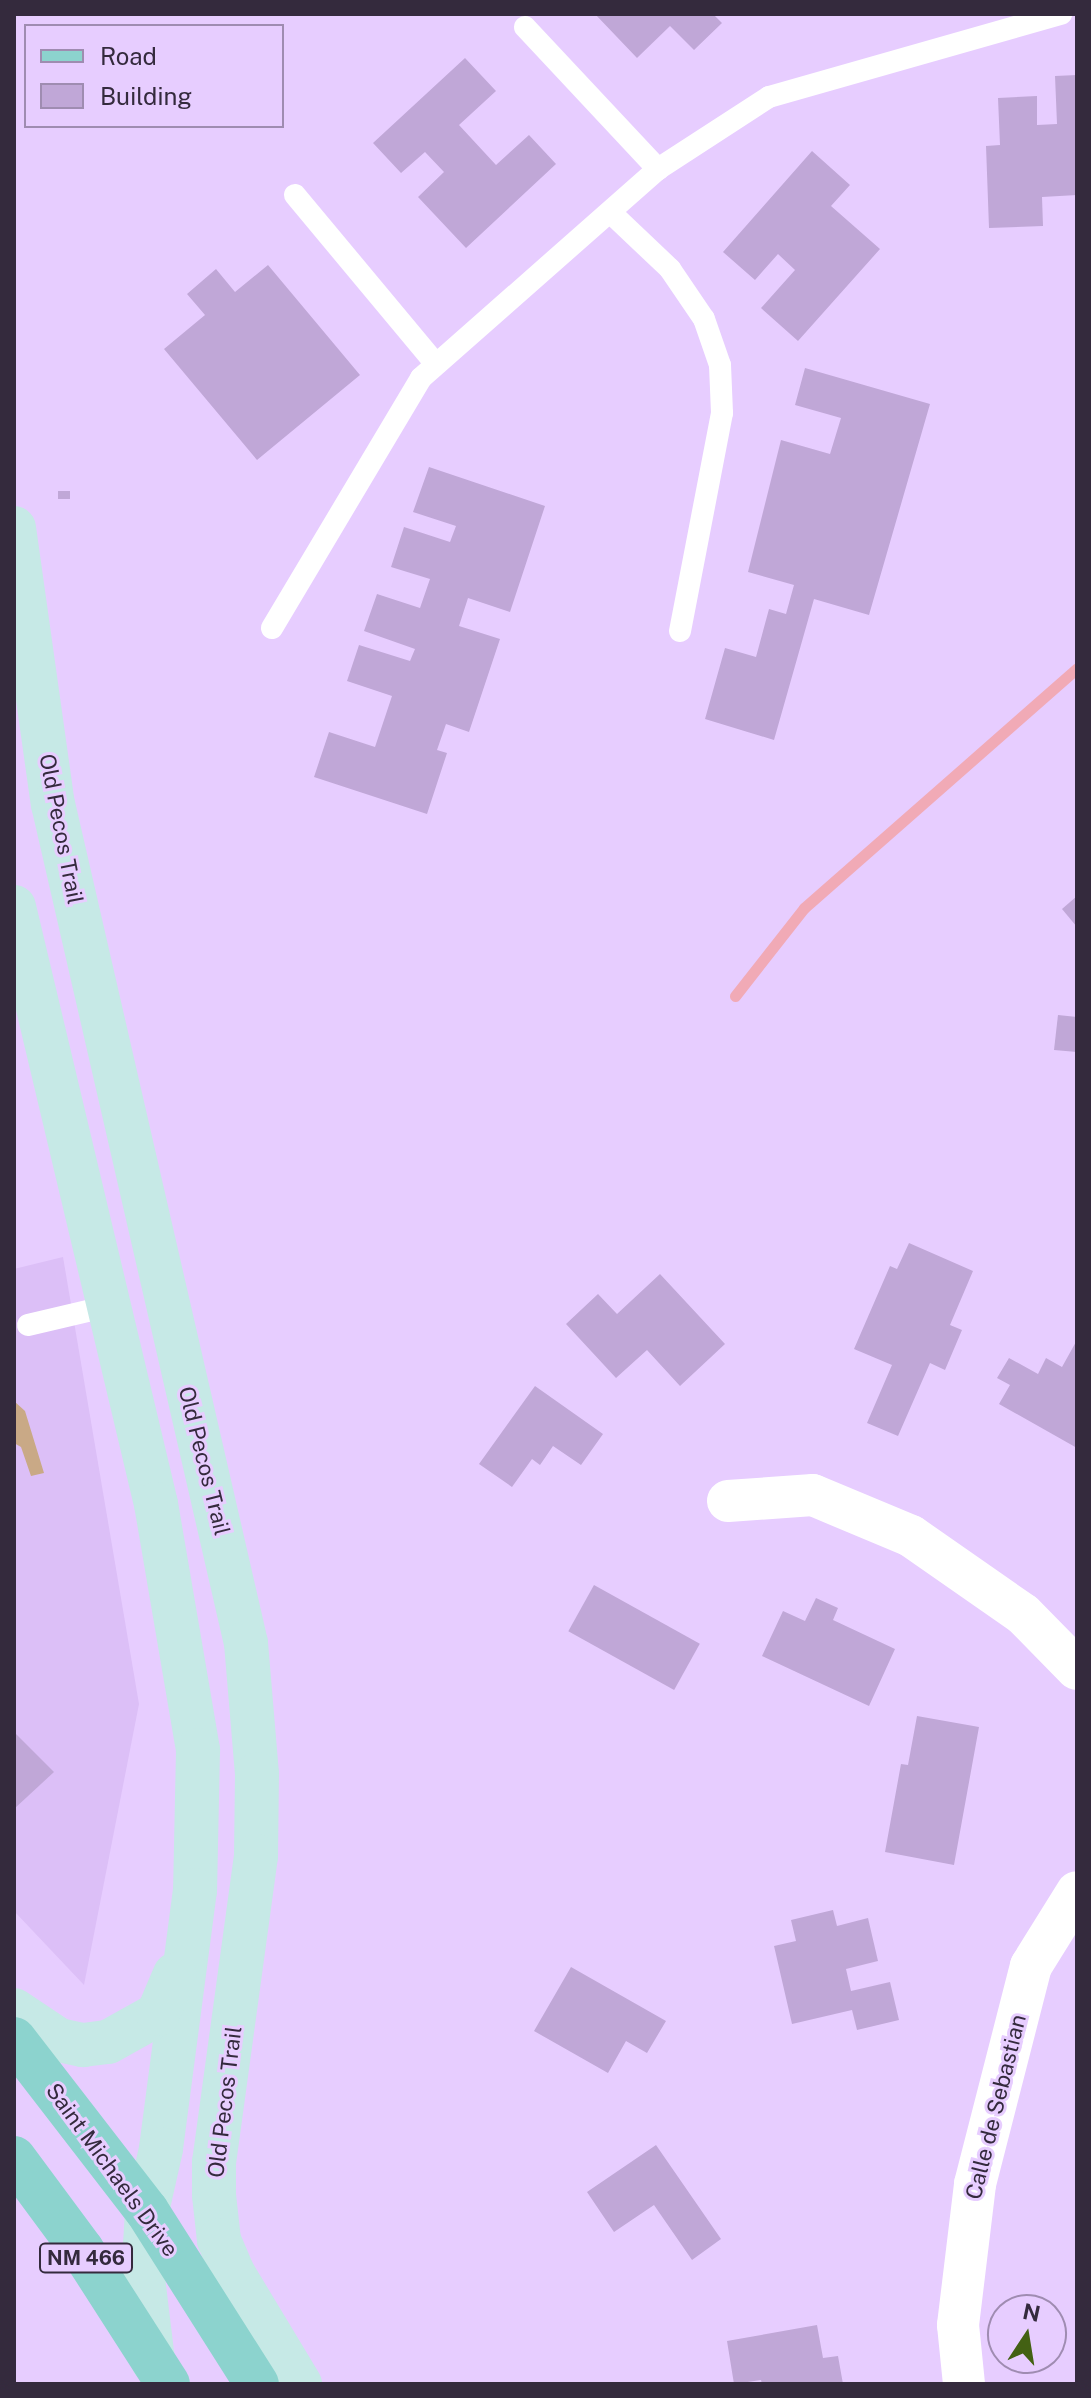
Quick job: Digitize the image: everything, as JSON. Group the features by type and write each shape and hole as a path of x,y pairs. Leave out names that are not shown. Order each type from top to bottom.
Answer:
{"main road":[{"name":"Old Pecos Trail","path":"14,528 53,804 246,1643 257,1774 256,1856 214,2162 214,2195 219,2240 233,2273 300,2384"},
{"path":"14,907 163,1535 193,1702 200,1817 195,1890 161,2149 147,2211 143,2278 160,2373"},
{"path":"14,2010 59,2040 83,2045 108,2042 142,2026 165,2001 195,1890"},
{"name":"Saint Michaels Drive","path":"14,2039 147,2211 257,2384"},
{"name":"NM 466","path":"14,2158 160,2373"}],"street":[{"path":"728,1501 813,1495 911,1536 1023,1614 1077,1669"},
{"name":"Calle de Sebastian","path":"964,2384 958,2325 975,2184 1031,1966 1077,1892"}],"lane":[{"path":"272,628 421,378 658,169 769,97 1061,14"},
{"path":"525,27 658,169"},
{"path":"295,195 436,364"},
{"path":"610,212 670,269 704,319 720,365 722,413 680,631"},
{"path":"28,1325 109,1306"}],"shaded area":[{"path":"63,1257 139,1704 84,1985 14,1911 14,1269"},
{"path":"14,1401 25,1411 44,1473 31,1476 21,1447 14,1443"}],"building":[{"path":"595,14 713,14 722,23 694,50 670,26 637,58"},
{"path":"465,58 496,91 459,125 496,165 529,135 556,164 466,248 418,197 444,172 425,152 401,173 373,143"},
{"path":"1077,75 1077,195 1042,197 1043,226 989,228 986,146 1000,145 998,98 1037,96 1037,125 1057,124 1055,76"},
{"path":"812,151 850,185 831,206 880,249 798,341 761,308 795,270 778,254 755,280 723,252"},
{"path":"268,265 360,375 257,460 164,349 205,315 187,294 216,269 235,292"},
{"path":"805,368 930,404 869,615 814,599 774,740 705,719 725,648 756,657 769,609 786,614 794,585 748,572 781,440 830,454 841,418 795,405"},
{"path":"429,467 545,506 510,612 468,598 459,626 500,639 469,732 446,724 437,750 447,753 427,814 314,777 329,732 375,747 392,696 347,681 359,645 410,661 415,649 364,631 377,594 420,608 430,579 391,567 404,527 450,542 456,526 413,512"},
{"path":"58,491 70,491 70,499 58,499"},
{"path":"1077,896 1077,927 1062,909"},
{"path":"1058,1015 1077,1017 1077,1052 1054,1050"},
{"path":"909,1243 973,1271 950,1325 962,1330 945,1370 930,1363 898,1436 867,1423 892,1365 854,1349 890,1266 897,1269"},
{"path":"660,1274 725,1344 680,1386 647,1350 616,1378 566,1324 598,1294 617,1314"},
{"path":"1077,1340 1077,1448 999,1404 1010,1385 997,1378 1009,1358 1038,1374 1046,1358 1062,1367"},
{"path":"535,1386 603,1434 581,1465 553,1446 540,1465 532,1459 512,1487 479,1464"},
{"path":"594,1585 700,1644 674,1690 568,1631"},
{"path":"816,1598 838,1608 833,1620 895,1649 869,1706 762,1656 783,1611 805,1621"},
{"path":"917,1716 979,1727 954,1865 885,1852 901,1764 908,1765"},
{"path":"14,1732 54,1772 14,1809"},
{"path":"833,1910 837,1926 868,1918 878,1961 846,1969 851,1991 890,1982 899,2020 857,2030 852,2010 792,2024 774,1946 796,1941 791,1920"},
{"path":"571,1967 666,2021 647,2053 626,2041 608,2073 534,2031"},
{"path":"656,2145 721,2239 692,2260 654,2205 614,2232 587,2192"},
{"path":"817,2325 823,2358 838,2356 843,2384 762,2384 761,2380 734,2384 727,2341"}],"waterway":[{"path":"735,996 804,908 1077,668"}]}
